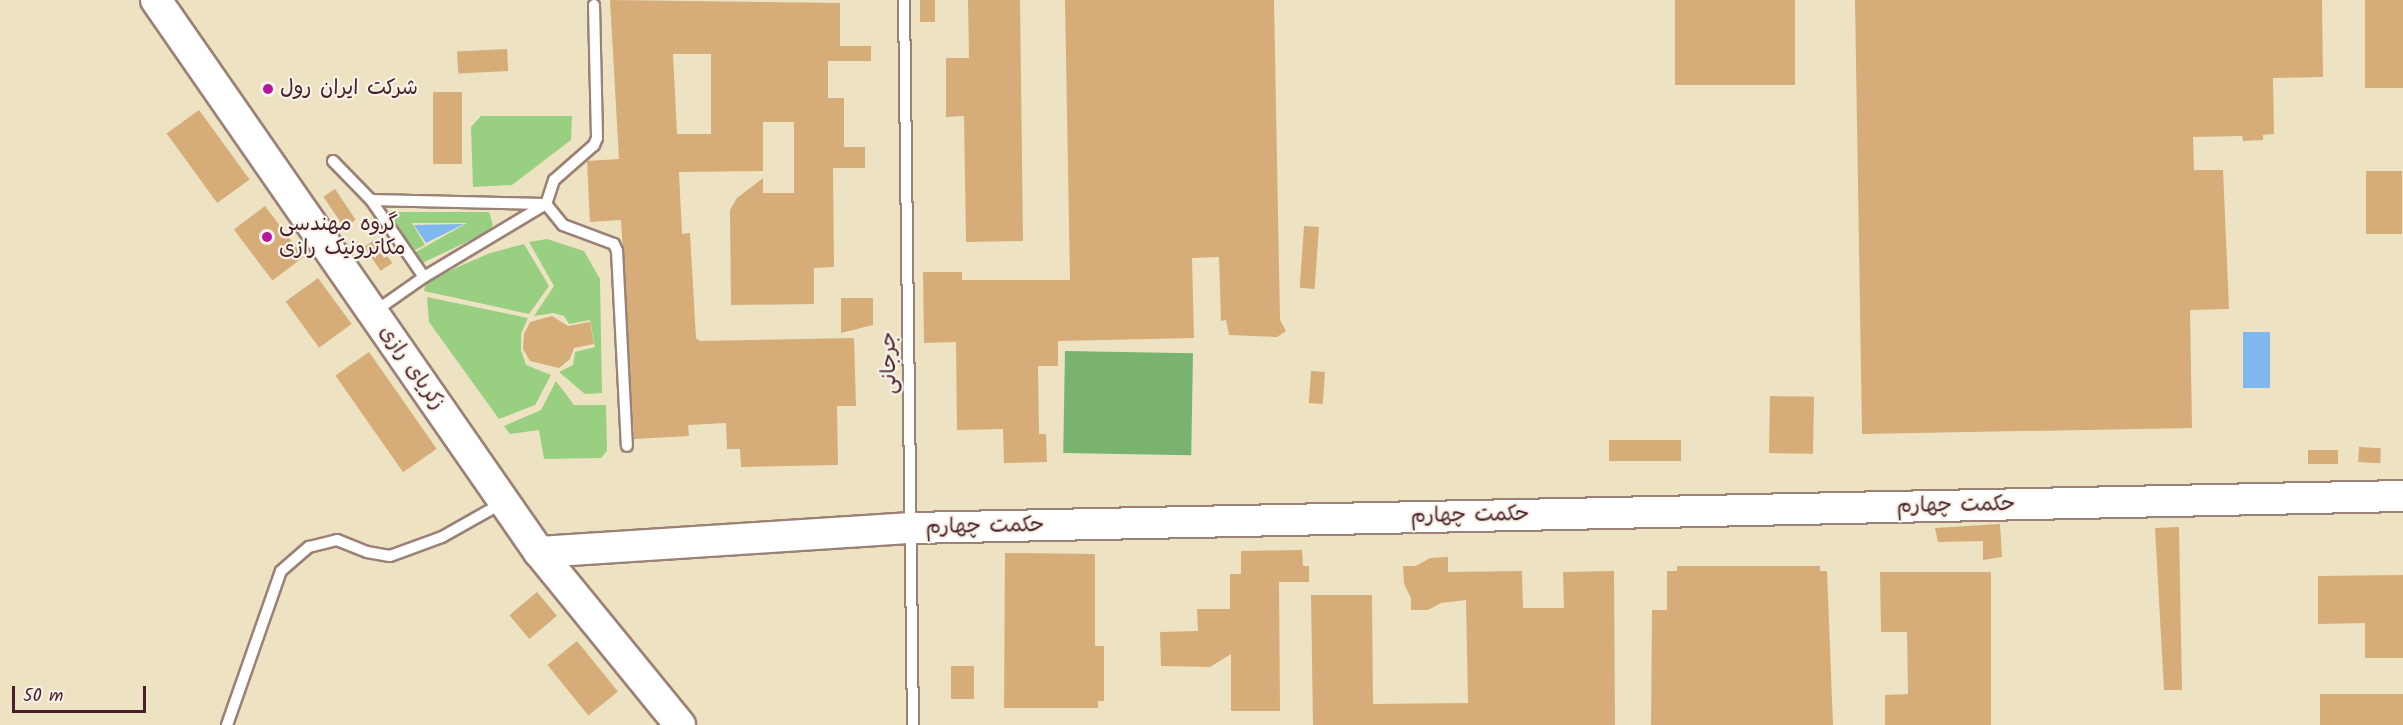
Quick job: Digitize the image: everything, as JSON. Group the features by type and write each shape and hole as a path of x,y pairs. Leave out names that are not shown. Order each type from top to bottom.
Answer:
{"street":[{"name":"زکریای رازی","path":"156,0 539,552 680,725"},
{"name":"حکمت چهارم","path":"539,552 912,528 2403,496"}],"lane":[{"name":"جرجانی","path":"904,0 913,725"},
{"path":"373,313 424,277 546,204 554,180 594,145 597,138 594,5"},
{"path":"333,161 371,200 424,277"},
{"path":"371,200 546,204 563,225 614,244 617,251 627,446"},
{"path":"227,725 281,571 309,547 337,540 367,552 390,556 442,537 504,502"}],"green space":[{"path":"481,116 572,116 571,140 512,185 473,187 471,127"},
{"path":"395,212 489,212 493,225 488,232 420,264 414,253 467,223 412,223 425,245 411,252 390,218"},
{"path":"547,239 584,251 600,279 602,393 585,394 559,372 573,365 575,352 595,347 590,320 569,324 564,316 553,313 534,316 554,286 529,242"},
{"path":"524,244 549,286 529,314 424,291 426,281 490,253"},
{"path":"427,297 528,318 521,334 521,350 526,365 551,375 535,405 499,419 429,322"},
{"path":"1065,351 1193,353 1191,455 1063,453"},
{"path":"556,381 574,405 606,405 607,451 601,458 544,459 539,430 510,434 504,426 541,410"}],"water":[{"path":"464,224 426,243 414,225"},
{"path":"2243,332 2270,332 2270,388 2243,388"}],"building":[{"path":"610,0 840,3 840,46 871,46 871,61 828,61 828,98 844,98 844,147 865,147 865,168 833,168 834,267 814,268 814,304 731,305 730,210 737,198 763,178 763,193 794,193 794,122 763,122 763,171 679,172 682,234 690,233 696,338 700,341 854,338 856,406 837,406 838,465 741,467 740,449 727,449 726,423 688,425 689,436 634,439 621,220 590,222 587,161 619,159","holes":["673,54 711,54 711,134 677,134"]},
{"path":"920,0 935,0 935,22 920,22"},
{"path":"968,0 1020,0 1023,241 966,242 964,116 946,117 946,58 969,58"},
{"path":"1065,0 1274,0 1280,320 1286,331 1277,337 1229,335 1226,320 1221,321 1219,257 1192,258 1194,338 1058,341 1058,366 1038,366 1039,434 1046,434 1047,462 1004,463 1003,429 957,430 956,342 924,343 923,272 962,272 962,280 1070,280"},
{"path":"1675,0 1795,0 1795,85 1675,85"},
{"path":"1855,0 2322,0 2323,77 2273,78 2274,134 2263,135 2263,140 2243,141 2242,136 2193,137 2194,170 2223,170 2229,309 2190,310 2192,428 1862,434"},
{"path":"2365,0 2403,0 2403,88 2365,88"},
{"path":"507,49 508,71 458,74 457,52"},
{"path":"433,92 462,92 462,164 433,164"},
{"path":"199,110 250,180 217,203 167,134"},
{"path":"2366,171 2402,171 2402,234 2366,234"},
{"path":"335,189 356,220 344,228 323,197"},
{"path":"265,206 304,257 272,281 234,229"},
{"path":"1304,226 1319,227 1315,289 1300,288"},
{"path":"376,239 392,263 381,271 364,247"},
{"path":"318,278 352,324 319,348 286,302"},
{"path":"841,298 873,298 873,325 841,333"},
{"path":"552,316 568,326 590,322 594,344 574,348 570,359 559,368 530,361 523,349 524,334 530,322"},
{"path":"369,352 437,449 403,472 335,376"},
{"path":"1311,371 1325,372 1323,404 1309,403"},
{"path":"1770,396 1814,397 1813,454 1769,453"},
{"path":"1609,440 1681,440 1681,461 1609,461"},
{"path":"2359,447 2381,448 2380,463 2358,462"},
{"path":"2308,450 2338,450 2338,464 2308,464"},
{"path":"2000,524 2002,557 1983,560 1983,541 1938,542 1935,528"},
{"path":"2179,527 2182,690 2164,690 2155,528"},
{"path":"1302,550 1303,566 1309,566 1309,582 1279,582 1280,711 1231,711 1231,654 1210,667 1161,666 1160,632 1198,631 1197,609 1230,609 1230,574 1241,574 1241,551"},
{"path":"1005,553 1095,554 1095,646 1104,646 1104,701 1098,701 1098,708 1004,708"},
{"path":"1448,557 1448,572 1522,571 1523,608 1564,608 1563,572 1614,571 1615,725 1313,725 1311,595 1372,595 1373,704 1468,703 1466,600 1441,603 1428,610 1411,610 1411,598 1404,584 1403,566 1416,566 1430,558"},
{"path":"1677,566 1820,566 1820,571 1827,571 1833,725 1651,725 1652,610 1667,610 1667,571 1677,571"},
{"path":"1880,572 1991,572 1991,725 1885,725 1885,695 1908,694 1907,632 1881,632"},
{"path":"2403,575 2403,658 2365,658 2365,623 2318,624 2318,576"},
{"path":"537,592 557,616 529,639 509,615"},
{"path":"577,641 618,692 588,715 547,665"},
{"path":"951,666 974,666 974,699 951,699"},
{"path":"2320,694 2403,694 2403,725 2320,725"}],"place":[{"name":"شرکت ایران رول","path":"268,89"},
{"name":"گروه مهندسی مکاترونیک رازی","path":"267,237"}]}
